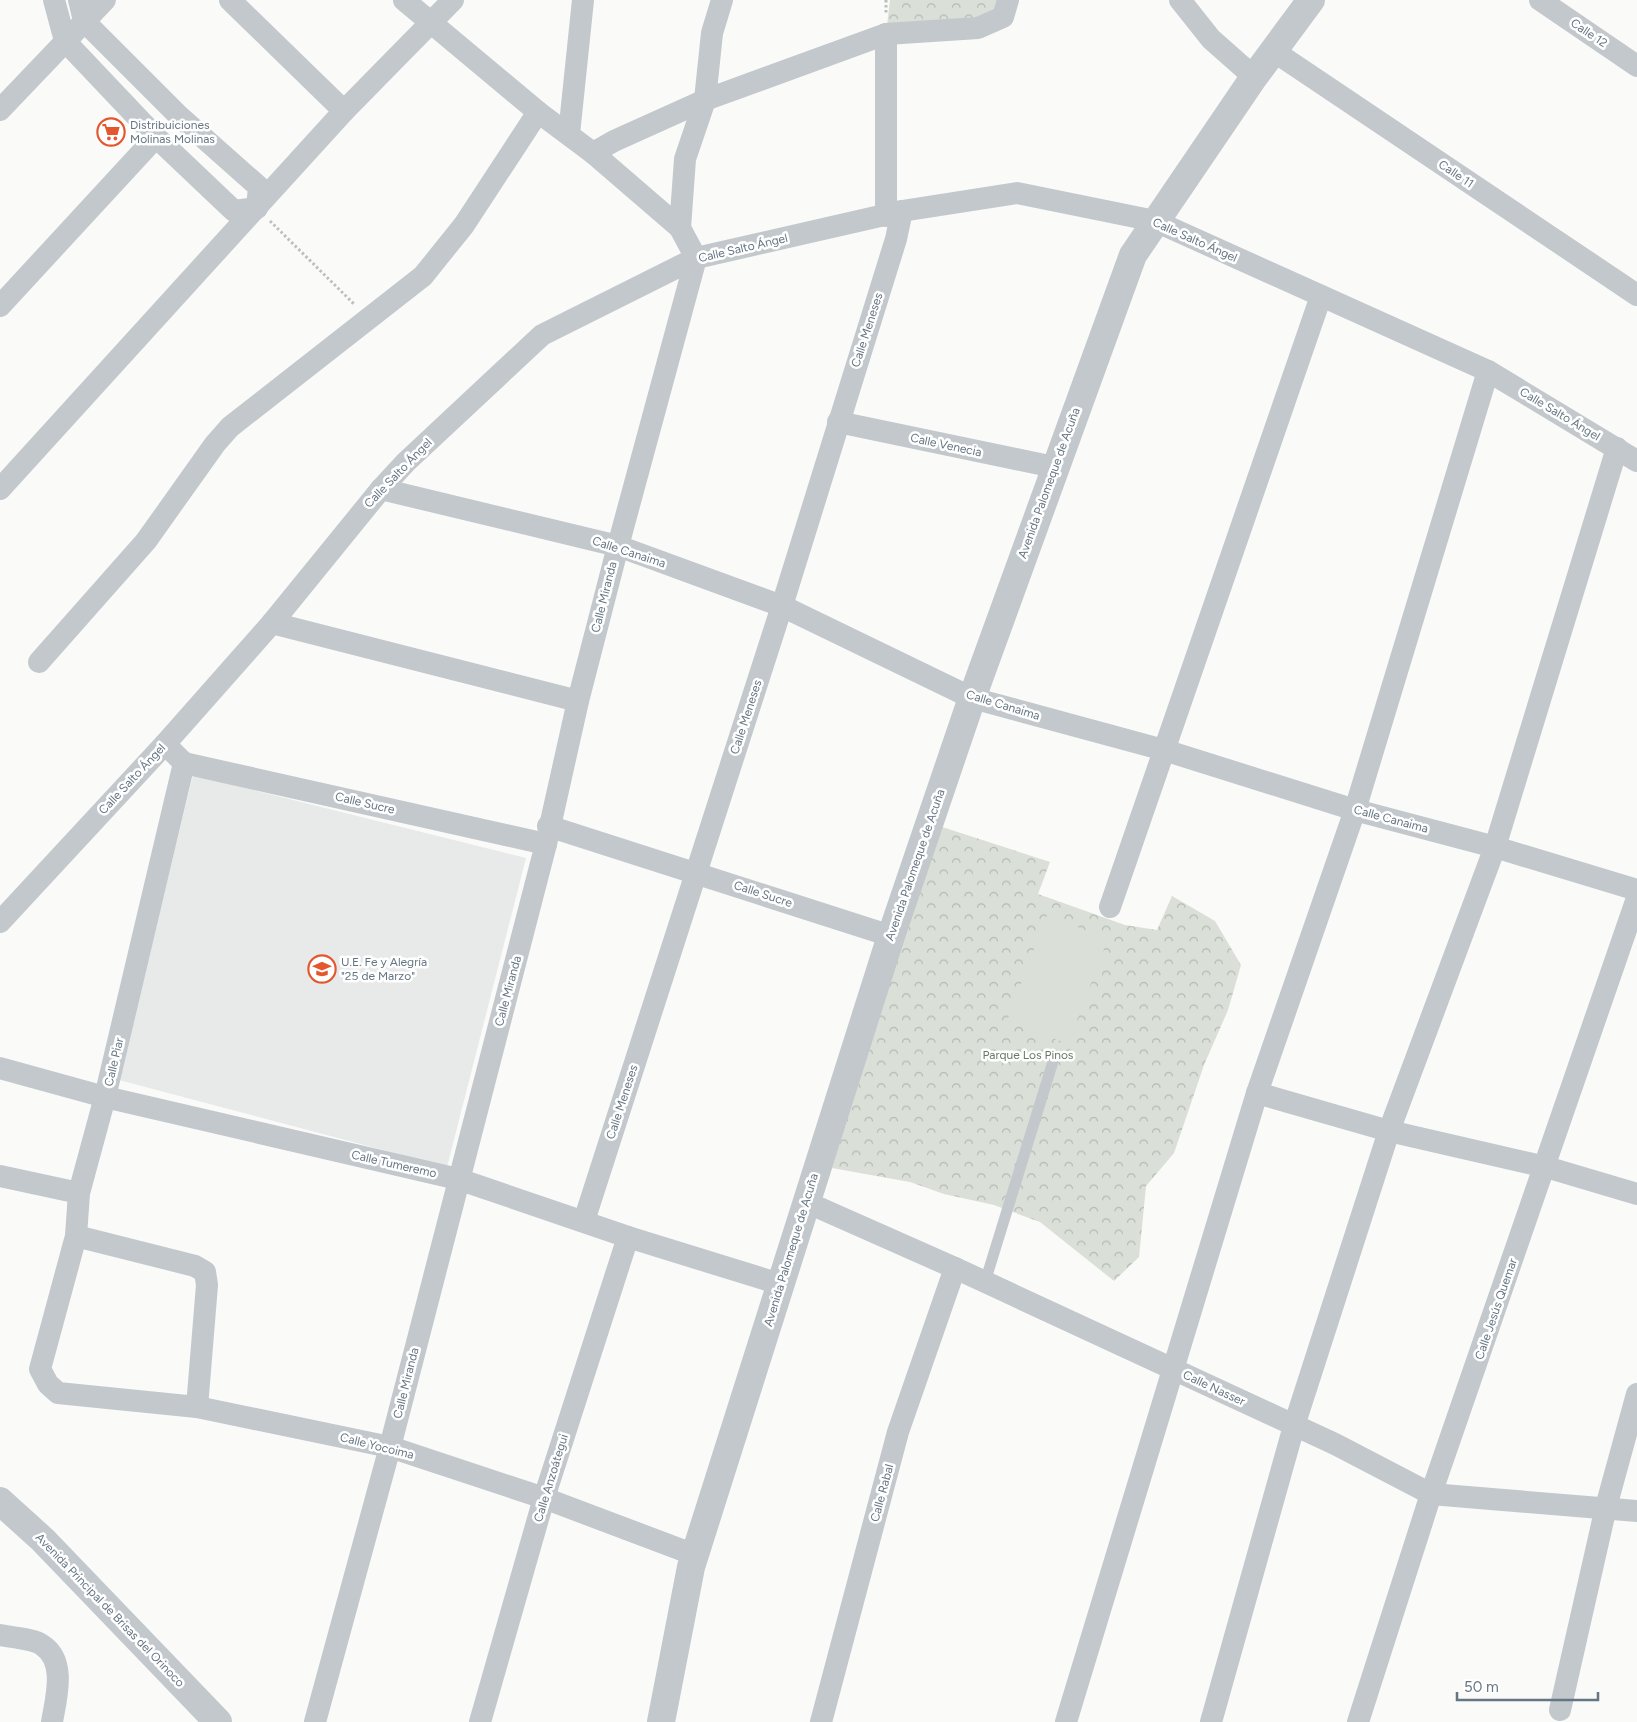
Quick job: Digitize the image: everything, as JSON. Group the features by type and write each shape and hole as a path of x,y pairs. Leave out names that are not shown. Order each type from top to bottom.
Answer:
{"street":[{"path":"54,0 65,41 156,137 234,211 257,208"},
{"path":"0,110 65,41 81,11 105,0"},
{"path":"230,0 344,110"},
{"path":"404,0 538,112 594,154 680,228 696,258"},
{"path":"0,489 344,110 453,0"},
{"path":"569,134 584,0"},
{"path":"680,228 684,159 705,100 712,33 722,0"},
{"path":"594,154 614,141 705,100 886,34 978,28 1003,17 1008,0"},
{"path":"1180,0 1211,39 1254,77"},
{"name":"Avenida Palomeque de Acuña","path":"662,1722 695,1555 891,936 972,698 1054,467 1133,255 1254,77 1275,52 1311,0"},
{"name":"Calle 12","path":"1540,0 1637,66"},
{"path":"81,11 179,116 259,187 257,208"},
{"name":"Calle Meneses","path":"584,1221 782,606 896,239 886,34"},
{"name":"Calle 11","path":"1275,52 1637,295"},
{"path":"39,662 146,541 215,444 230,427 423,276 464,225 538,112"},
{"path":"0,306 156,137"},
{"name":"Calle Salto Ángel","path":"0,922 165,744 272,623 380,488 406,462 542,335 696,258 894,213 1017,193 1155,221 1488,371 1637,461"},
{"name":"Calle Miranda","path":"315,1722 390,1447 547,835 578,701 696,258"},
{"path":"1110,907 1321,296"},
{"path":"1066,1722 1257,1093 1355,810 1488,371"},
{"name":"Calle Venecia","path":"838,422 1054,467"},
{"path":"1211,1722 1294,1426 1389,1131 1495,847 1617,448"},
{"name":"Calle Canaima","path":"380,488 618,546 782,606 972,698 1164,750 1355,810 1495,847 1637,890"},
{"path":"272,623 578,701"},
{"path":"165,744 184,763"},
{"name":"Calle Sucre","path":"184,763 547,835 696,872 891,936"},
{"name":"Calle Piar","path":"48,1384 40,1369 76,1236 79,1193 105,1097 184,763"},
{"name":"Calle Jesús Quemar","path":"1358,1722 1431,1494 1546,1167 1637,898"},
{"name":"Calle Tumeremo","path":"0,1068 105,1097 458,1179 628,1237 780,1284"},
{"path":"1257,1093 1389,1131 1546,1167 1637,1194"},
{"path":"0,1176 79,1193"},
{"name":"Calle Nasser","path":"806,1202 955,1268 1173,1369 1431,1494 1637,1511"},
{"path":"76,1236 195,1266 205,1272 207,1285 197,1407"},
{"name":"Calle Anzoátegui","path":"480,1722 544,1498 628,1237"},
{"name":"Calle Rabal","path":"821,1722 898,1432 955,1268"},
{"name":"Calle Yocoima","path":"48,1384 58,1394 197,1407 390,1447 544,1498 695,1555"},
{"path":"1560,1710 1606,1507 1637,1394"},
{"name":"Avenida Principal de Brisas del Orinoco","path":"0,1501 43,1540 218,1722"},
{"path":"0,1635 42,1644 56,1662 58,1682 52,1722"}],"lane":[{"path":"985,1282 1055,1055"}],"path":[{"path":"257,208 370,319"}],"shaded area":[{"name":"U.E. Fe y Alegría \"25 de Marzo\"","path":"193,775 526,858 447,1167 119,1080"}],"green space":[{"path":"890,0 998,0 1003,17 886,34"},
{"name":"Parque Los Pinos","path":"939,826 1050,862 1038,894 1125,925 1157,930 1172,896 1215,921 1241,965 1228,1010 1204,1065 1174,1153 1146,1186 1139,1257 1114,1281 1040,1222 994,1205 944,1194 910,1182 832,1168"},
{"path":"1047,915 1108,939 1068,1044 1007,1021"}],"place":[{"name":"Distribuiciones Molinas Molinas","path":"111,132"},
{"name":"U.E. Fe y Alegría \"25 de Marzo\"","path":"322,969"}]}
